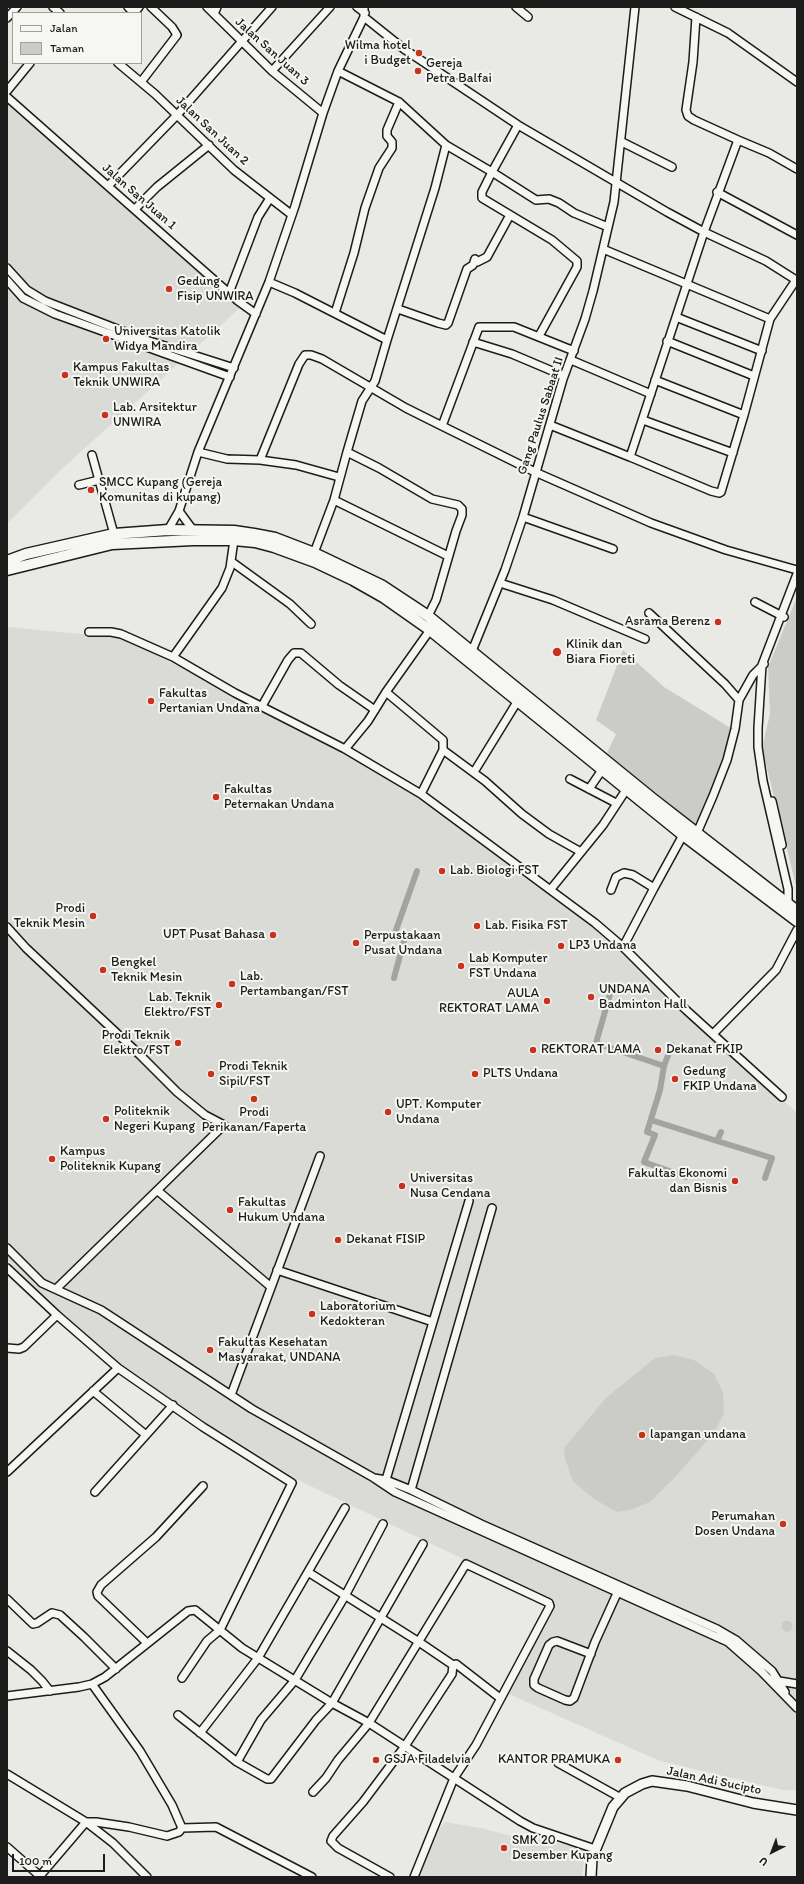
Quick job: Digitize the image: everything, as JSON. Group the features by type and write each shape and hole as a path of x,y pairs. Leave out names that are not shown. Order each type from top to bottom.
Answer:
{"highway":[{"path":"7,570 91,544 114,534 168,530 254,534 275,538 314,553 381,585 428,616 472,651 518,702 683,836 797,921"},
{"path":"7,560 26,554 91,544 146,541 234,540 274,547 315,562 353,580 383,598 498,679 797,911"}],"main road":[{"name":"Jalan Adi Sucipto","path":"591,1877 591,1861 609,1815 621,1798 634,1787 652,1781 687,1786 754,1803 797,1810"}],"street":[{"path":"141,82 177,35 172,27 151,7"},
{"name":"Jalan San Juan 3","path":"207,7 272,71 323,113"},
{"path":"214,14 217,7"},
{"path":"108,186 177,115 272,7"},
{"path":"272,71 330,7"},
{"path":"357,7 365,11 404,49 518,125 704,232 766,261 797,280 770,319 723,490 719,493 550,425"},
{"path":"516,7 528,17"},
{"name":"Gang Paulus Sabaat II","path":"472,651 500,583 523,518 535,472 564,376 586,319 617,183 617,164 622,142 635,7"},
{"path":"675,7 734,37 797,82"},
{"path":"168,530 179,511 198,452 269,282 292,215 323,113 338,72 365,11"},
{"path":"696,17 686,110 688,116 769,153 797,169"},
{"path":"7,91 29,64"},
{"name":"Jalan San Juan 2","path":"119,64 177,115 234,170 292,215"},
{"path":"338,72 399,102 446,145 536,200 549,200 556,202 574,213 608,227"},
{"name":"Jalan San Juan 1","path":"7,97 229,293 256,314"},
{"path":"335,313 354,253 364,208 378,168 392,148 392,142 387,136 387,130 399,102"},
{"path":"518,125 481,195 485,200 561,246 577,261 577,267 539,336"},
{"path":"630,457 717,192 738,140"},
{"path":"622,142 672,167"},
{"path":"314,553 334,500 362,401 372,388 398,309 414,250 435,188 446,145"},
{"path":"135,209 157,187 209,146"},
{"path":"717,192 797,235"},
{"path":"229,293 258,217 270,198"},
{"path":"398,309 446,325 468,270 473,265 475,259 477,262 487,257 510,215"},
{"path":"603,249 770,319"},
{"path":"7,268 27,290 45,302 170,348 234,368"},
{"path":"7,280 24,298 38,306 167,355 230,377"},
{"path":"269,282 295,292 387,340"},
{"path":"676,316 762,352"},
{"path":"442,426 477,329 482,326 514,328 539,336 574,351"},
{"path":"668,341 754,376"},
{"path":"473,342 518,356 564,376"},
{"path":"167,355 170,348"},
{"path":"260,460 299,364 305,355 311,355 322,359 406,408 535,472 618,509 726,550 797,570"},
{"path":"571,360 651,394"},
{"path":"655,380 744,415"},
{"path":"643,420 733,454"},
{"path":"198,452 228,459 260,460 296,465 339,478"},
{"path":"347,452 379,468 432,499 460,506 463,511 448,556 436,600 428,616"},
{"path":"92,455 114,534"},
{"path":"79,485 99,480"},
{"path":"334,500 448,556"},
{"path":"179,511 193,530"},
{"path":"523,518 612,549"},
{"path":"173,657 212,604 228,575 232,562 234,540"},
{"path":"232,562 290,604 311,624"},
{"path":"783,617 797,574"},
{"path":"500,583 553,600 645,639"},
{"path":"788,903 788,889 769,814 758,747 762,714 764,664 797,585"},
{"path":"755,602 762,604 783,617"},
{"path":"649,613 739,700"},
{"path":"345,749 375,710 430,630"},
{"path":"89,632 111,632 121,634 173,657 235,693 345,749 421,794 476,836 551,889 623,947 713,1034 782,1097"},
{"path":"262,706 288,660 294,654 301,653 339,685 375,710"},
{"path":"696,833 727,760 735,729 739,700 753,675 764,664"},
{"path":"386,692 444,742 443,750 421,794"},
{"path":"474,772 518,702"},
{"path":"443,750 474,772 531,821 549,834 581,852"},
{"path":"590,789 602,770"},
{"path":"570,779 616,803"},
{"path":"551,889 603,825 616,803 626,790"},
{"path":"623,947 683,836"},
{"path":"611,890 616,877 624,873 633,875 654,888"},
{"path":"7,927 26,948 140,1055 177,1092 205,1115 224,1126 57,1288"},
{"path":"713,1034 776,970 797,930"},
{"path":"231,1395 320,1156"},
{"path":"158,1191 271,1287"},
{"path":"385,1483 469,1201"},
{"path":"411,1490 492,1208"},
{"path":"8,1253 37,1279 101,1310 252,1409 385,1483 409,1499 495,1534 715,1632 779,1681 787,1698"},
{"path":"7,1268 57,1315 118,1368 203,1427 292,1483 220,1630 207,1642 182,1678"},
{"path":"277,1270 433,1322"},
{"path":"7,1348 19,1349 24,1347 57,1315"},
{"path":"7,1472 118,1368"},
{"path":"93,1391 146,1435"},
{"path":"95,1492 173,1405"},
{"path":"385,1483 411,1490 495,1534"},
{"path":"147,1643 98,1596 98,1589 156,1537 203,1486"},
{"path":"200,1733 258,1658 344,1508"},
{"path":"237,1762 261,1720 295,1680 345,1596 383,1524"},
{"path":"178,1715 237,1762 267,1779 271,1779 316,1720 332,1703 423,1544"},
{"path":"313,1792 326,1778 338,1760 369,1723 466,1564 549,1602 550,1606 476,1745 454,1778 414,1877"},
{"path":"308,1572 382,1618 453,1665 456,1664 500,1698"},
{"path":"591,1654 557,1641 553,1642 549,1645 534,1679 534,1685 566,1700 572,1700 576,1695 591,1654 619,1590"},
{"path":"7,1600 33,1624 52,1613 60,1616 116,1669"},
{"path":"7,1696 92,1684 116,1669 147,1643 191,1610 198,1612 242,1648 332,1703 369,1723 533,1828 595,1849"},
{"path":"7,1651 31,1670 50,1691"},
{"path":"390,1877 338,1848 331,1841 333,1836 363,1802 405,1746 452,1674 453,1665"},
{"path":"763,1668 797,1708"},
{"path":"779,1681 797,1684"},
{"path":"92,1684 140,1751 172,1805 182,1828"},
{"path":"558,1764 621,1798"},
{"path":"7,1774 86,1822 113,1843 147,1877"},
{"path":"7,1847 40,1876 86,1822 129,1827 167,1836 178,1832 182,1828 209,1827 223,1830 241,1841 312,1877"}],"shaded area":[{"name":"Universitas Katolik Widya Mandira","path":"7,99 241,307 64,467 7,524"},
{"name":"Universitas Nusa Cendana","path":"7,627 123,638 321,739 396,782 454,819 521,876 578,913 628,956 797,1113 797,1790 783,1790 660,1761 509,1694 555,1603 296,1479 241,1448 135,1376 89,1338 7,1260"},
{"name":"SMK 20 Desember Kupang","path":"445,1822 481,1828 515,1837 550,1841 585,1850 582,1877 419,1877 440,1828"}],"green space":[{"path":"797,597 797,890 762,748 770,714 768,667"},
{"path":"623,650 664,687 734,730 702,815 696,825 607,753 616,734 596,720"},
{"name":"lapangan undana","path":"673,1355 694,1360 714,1374 723,1392 724,1413 714,1433 675,1477 650,1502 630,1510 617,1512 594,1499 574,1482 565,1458 564,1448 606,1398 655,1358"},
{"path":"787,1620 791,1622 793,1626 791,1630 787,1632 783,1630 781,1626 783,1622"}],"waterway":[{"path":"394,978 405,937 395,933 417,871"},
{"path":"606,985 612,987 596,1043 664,1066"},
{"path":"672,1045 664,1066 660,1090 647,1132 655,1135 644,1162 686,1177"},
{"path":"651,1120 717,1141 721,1132"},
{"path":"717,1141 772,1158 765,1178"}],"place":[{"name":"Wilma hotel i Budget","path":"419,53"},
{"name":"Gereja Petra Balfai","path":"418,71"},
{"name":"Gedung Fisip UNWIRA","path":"169,289"},
{"name":"Universitas Katolik Widya Mandira","path":"106,339"},
{"name":"Kampus Fakultas Teknik UNWIRA","path":"65,375"},
{"name":"Lab. Arsitektur UNWIRA","path":"105,415"},
{"name":"SMCC Kupang (Gereja Komunitas di kupang)","path":"91,490"},
{"name":"Asrama Berenz","path":"718,622"},
{"name":"Klinik dan Biara Fioreti","path":"557,652"},
{"name":"Fakultas Pertanian Undana","path":"151,701"},
{"name":"Fakultas Peternakan Undana","path":"216,797"},
{"name":"Lab. Biologi FST","path":"442,871"},
{"name":"Prodi Teknik Mesin","path":"93,916"},
{"name":"Lab. Fisika FST","path":"477,926"},
{"name":"UPT Pusat Bahasa","path":"273,935"},
{"name":"Perpustakaan Pusat Undana","path":"356,943"},
{"name":"LP3 Undana","path":"561,946"},
{"name":"Lab Komputer FST Undana","path":"461,966"},
{"name":"Bengkel Teknik Mesin","path":"103,970"},
{"name":"Lab. Pertambangan/FST","path":"232,984"},
{"name":"UNDANA Badminton Hall","path":"591,997"},
{"name":"AULA REKTORAT LAMA","path":"547,1001"},
{"name":"Lab. Teknik Elektro/FST","path":"219,1005"},
{"name":"Prodi Teknik Elektro/FST","path":"178,1043"},
{"name":"REKTORAT LAMA","path":"533,1050"},
{"name":"Dekanat FKIP","path":"658,1050"},
{"name":"Prodi Teknik Sipil/FST","path":"211,1074"},
{"name":"PLTS Undana","path":"475,1074"},
{"name":"Gedung FKIP Undana","path":"675,1079"},
{"name":"Prodi Perikanan/Faperta","path":"254,1099"},
{"name":"UPT. Komputer Undana","path":"388,1112"},
{"name":"Politeknik Negeri Kupang","path":"106,1119"},
{"name":"Kampus Politeknik Kupang","path":"52,1159"},
{"name":"Fakultas Ekonomi dan Bisnis","path":"735,1181"},
{"name":"Universitas Nusa Cendana","path":"402,1186"},
{"name":"Fakultas Hukum Undana","path":"230,1210"},
{"name":"Dekanat FISIP","path":"338,1240"},
{"name":"Laboratorium Kedokteran","path":"312,1314"},
{"name":"Fakultas Kesehatan Masyarakat, UNDANA","path":"210,1350"},
{"name":"lapangan undana","path":"642,1435"},
{"name":"Perumahan Dosen Undana","path":"783,1524"},
{"name":"GSJA Filadelvia","path":"376,1760"},
{"name":"KANTOR PRAMUKA","path":"618,1760"},
{"name":"SMK 20 Desember Kupang","path":"504,1848"}]}
